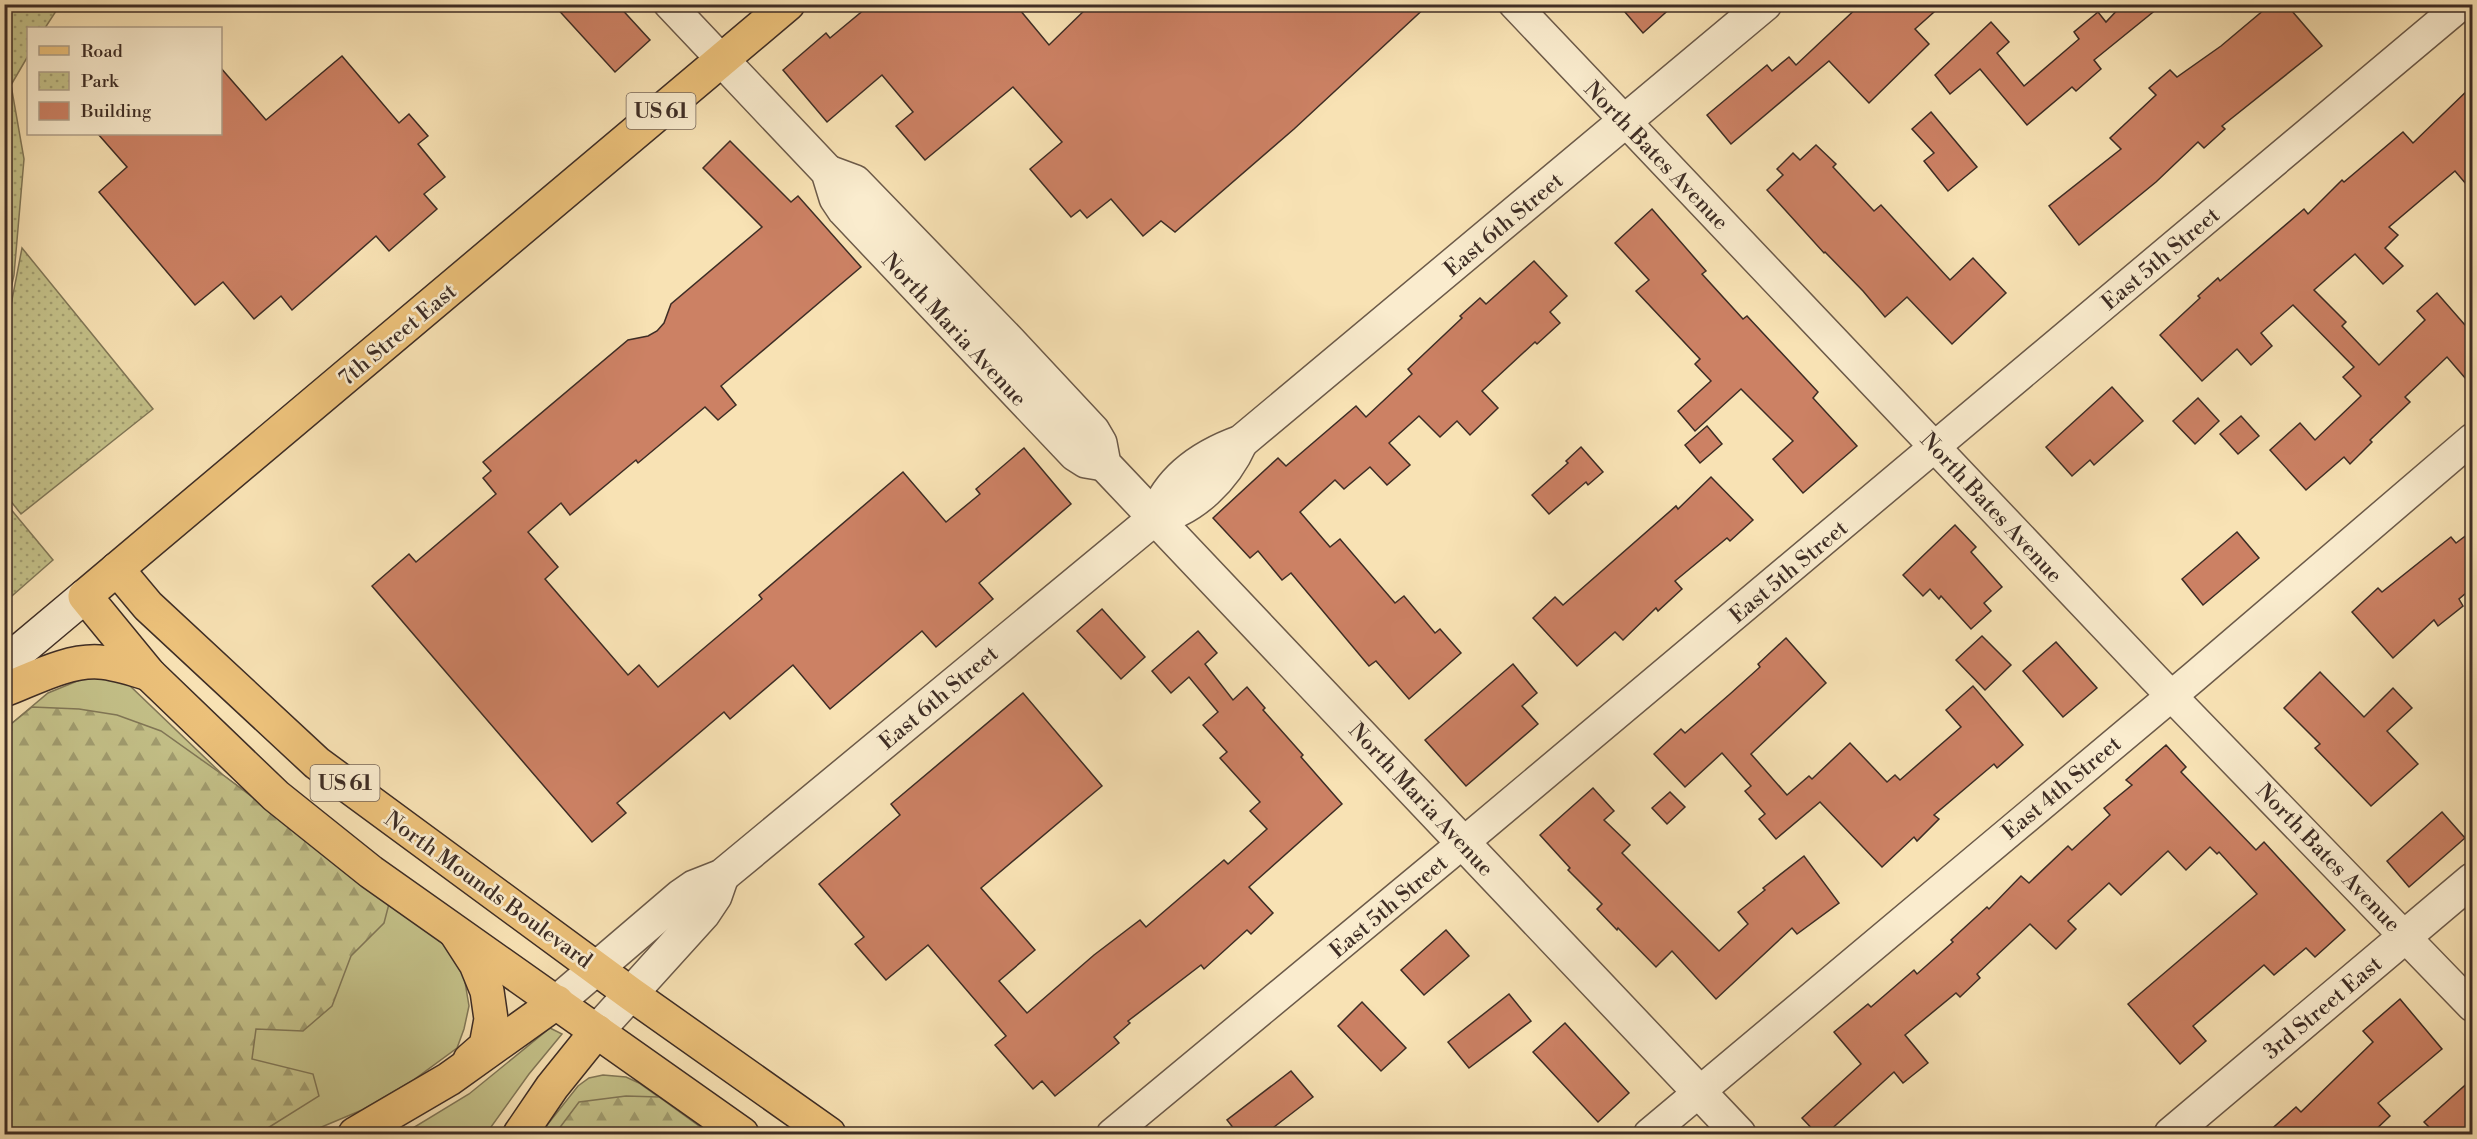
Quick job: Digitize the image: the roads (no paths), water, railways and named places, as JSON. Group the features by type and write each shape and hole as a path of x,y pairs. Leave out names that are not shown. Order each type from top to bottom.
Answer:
{"main road":[{"name":"7th Street East","path":"85,596 788,4"},
{"name":"North Mounds Boulevard","path":"117,569 148,606 317,762 631,994 829,1134"},
{"name":"US 61","path":"85,596 149,675 276,795 371,872 742,1134"},
{"path":"4,690 84,662 123,666 149,675"},
{"path":"449,1080 486,1046 491,1019 487,991 476,964 456,933"},
{"path":"355,1134 449,1080 557,1002"},
{"path":"520,1134 552,1087 597,1031"}],"street":[{"name":"North Maria Avenue","path":"669,4 828,172 855,182 1009,341 1093,431 1100,443 1104,464 1740,1134"},
{"name":"North Bates Avenue","path":"1514,4 2171,694 2472,1006"},
{"name":"East 6th Street","path":"557,1002 689,890 722,876 1155,518 1163,497 1181,476 1209,455 1241,442 1765,4"},
{"name":"East 5th Street","path":"1112,1134 1464,842 2462,4"},
{"name":"East 4th Street","path":"1648,1134 2472,439"},
{"name":"7th Street East","path":"4,664 85,596"},
{"name":"East 6th Street","path":"597,1031 703,914 715,896 722,876"},
{"name":"3rd Street East","path":"2171,1134 2472,880"}]}
